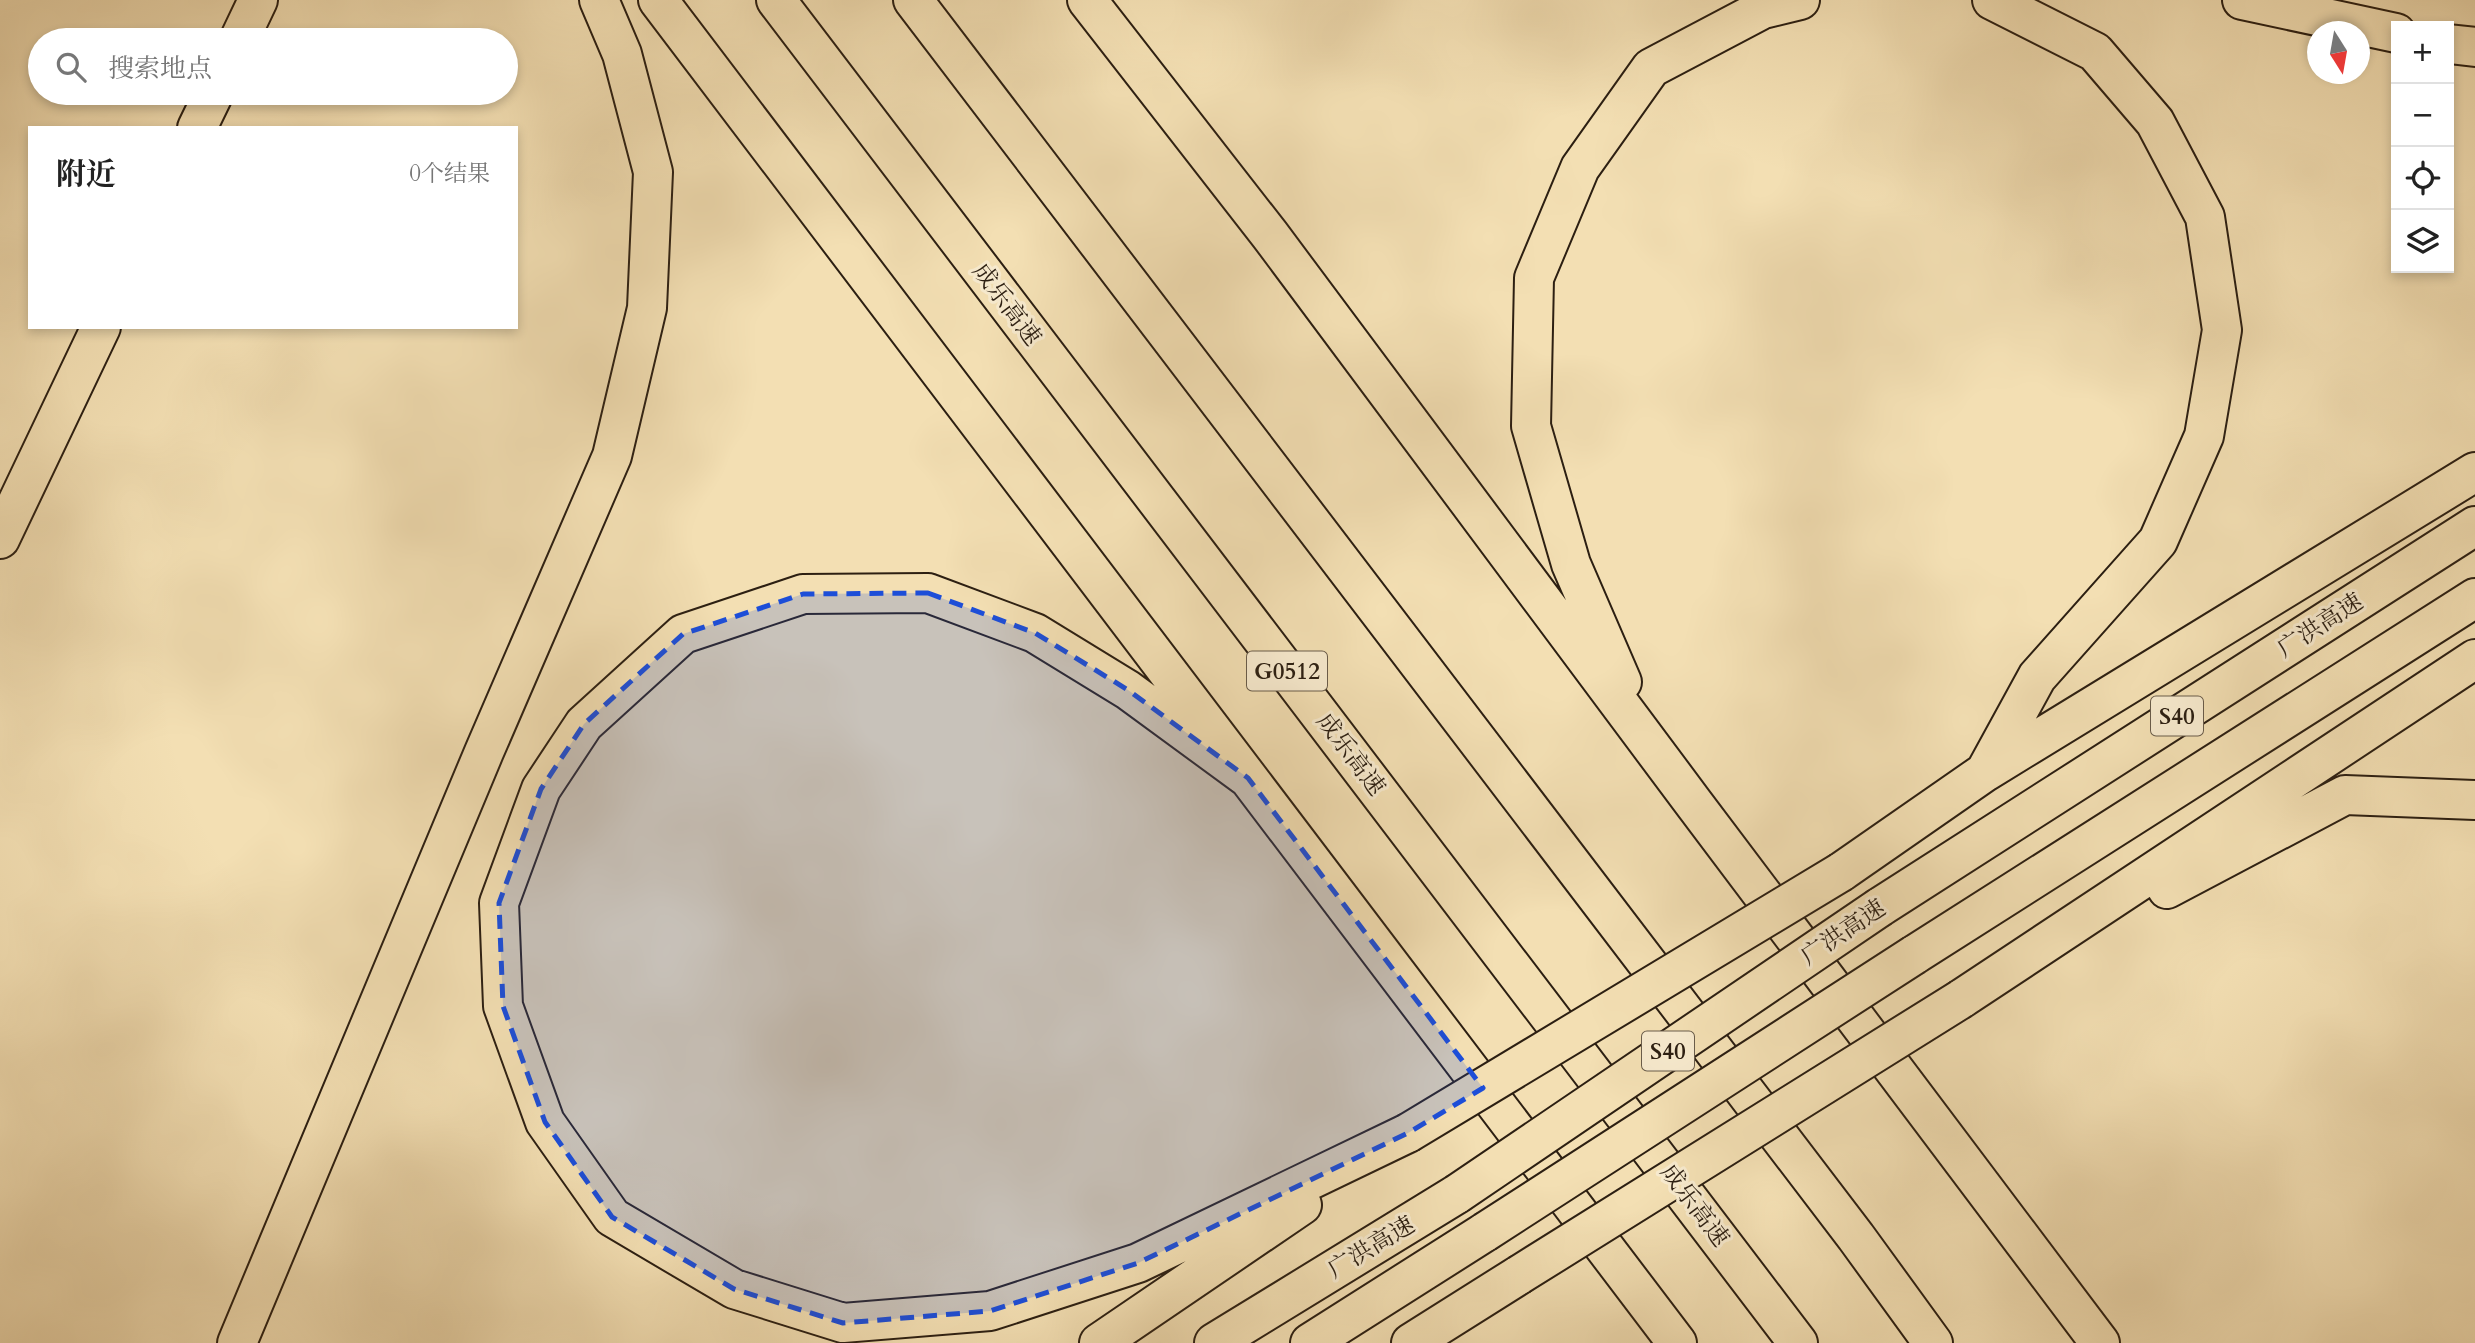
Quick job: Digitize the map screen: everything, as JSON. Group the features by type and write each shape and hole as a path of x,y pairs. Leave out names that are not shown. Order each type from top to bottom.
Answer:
{"main road":[{"path":"245,28 258,0"},
{"path":"237,1343 484,752 612,456 647,307 653,172 622,54 599,0"},
{"path":"658,0 1677,1343"},
{"name":"成乐高速","path":"776,0 1798,1343"},
{"path":"913,0 1856,1237 1933,1343"},
{"path":"1087,0 1270,235 2100,1343"},
{"path":"1648,742 1571,564 1531,425 1534,278 1580,168 1651,68 1763,9 1800,0"},
{"path":"1985,772 2036,677 2158,541 2204,436 2222,330 2205,217 2155,122 2095,52 1992,0"},
{"path":"2242,0 2391,32"},
{"path":"2454,45 2475,47"},
{"path":"198,126 208,105"},
{"path":"0,539 100,329"},
{"path":"1099,1343 1408,1133 1841,872 1985,772 2475,472"},
{"name":"广洪高速","path":"1214,1343 1457,1194 1880,907 2475,526"},
{"path":"1248,778 1128,690 1035,633 928,593 803,594 683,634 584,724 541,789 499,904 503,1006 545,1122 612,1217 734,1289 842,1323 990,1311 1138,1263 1408,1133"},
{"name":"广洪高速","path":"1310,1343 2475,598"},
{"path":"1411,1343 1961,999 2475,659"},
{"path":"1961,999 2345,795 2475,800"},
{"path":"2073,1307 2118,1343"}],"highlighted area":[{"path":"928,593 1035,633 1128,690 1248,778 1483,1088 1408,1133 1138,1263 990,1311 843,1323 734,1289 612,1217 545,1122 503,1006 499,903 541,789 584,724 683,634 803,594"}]}
